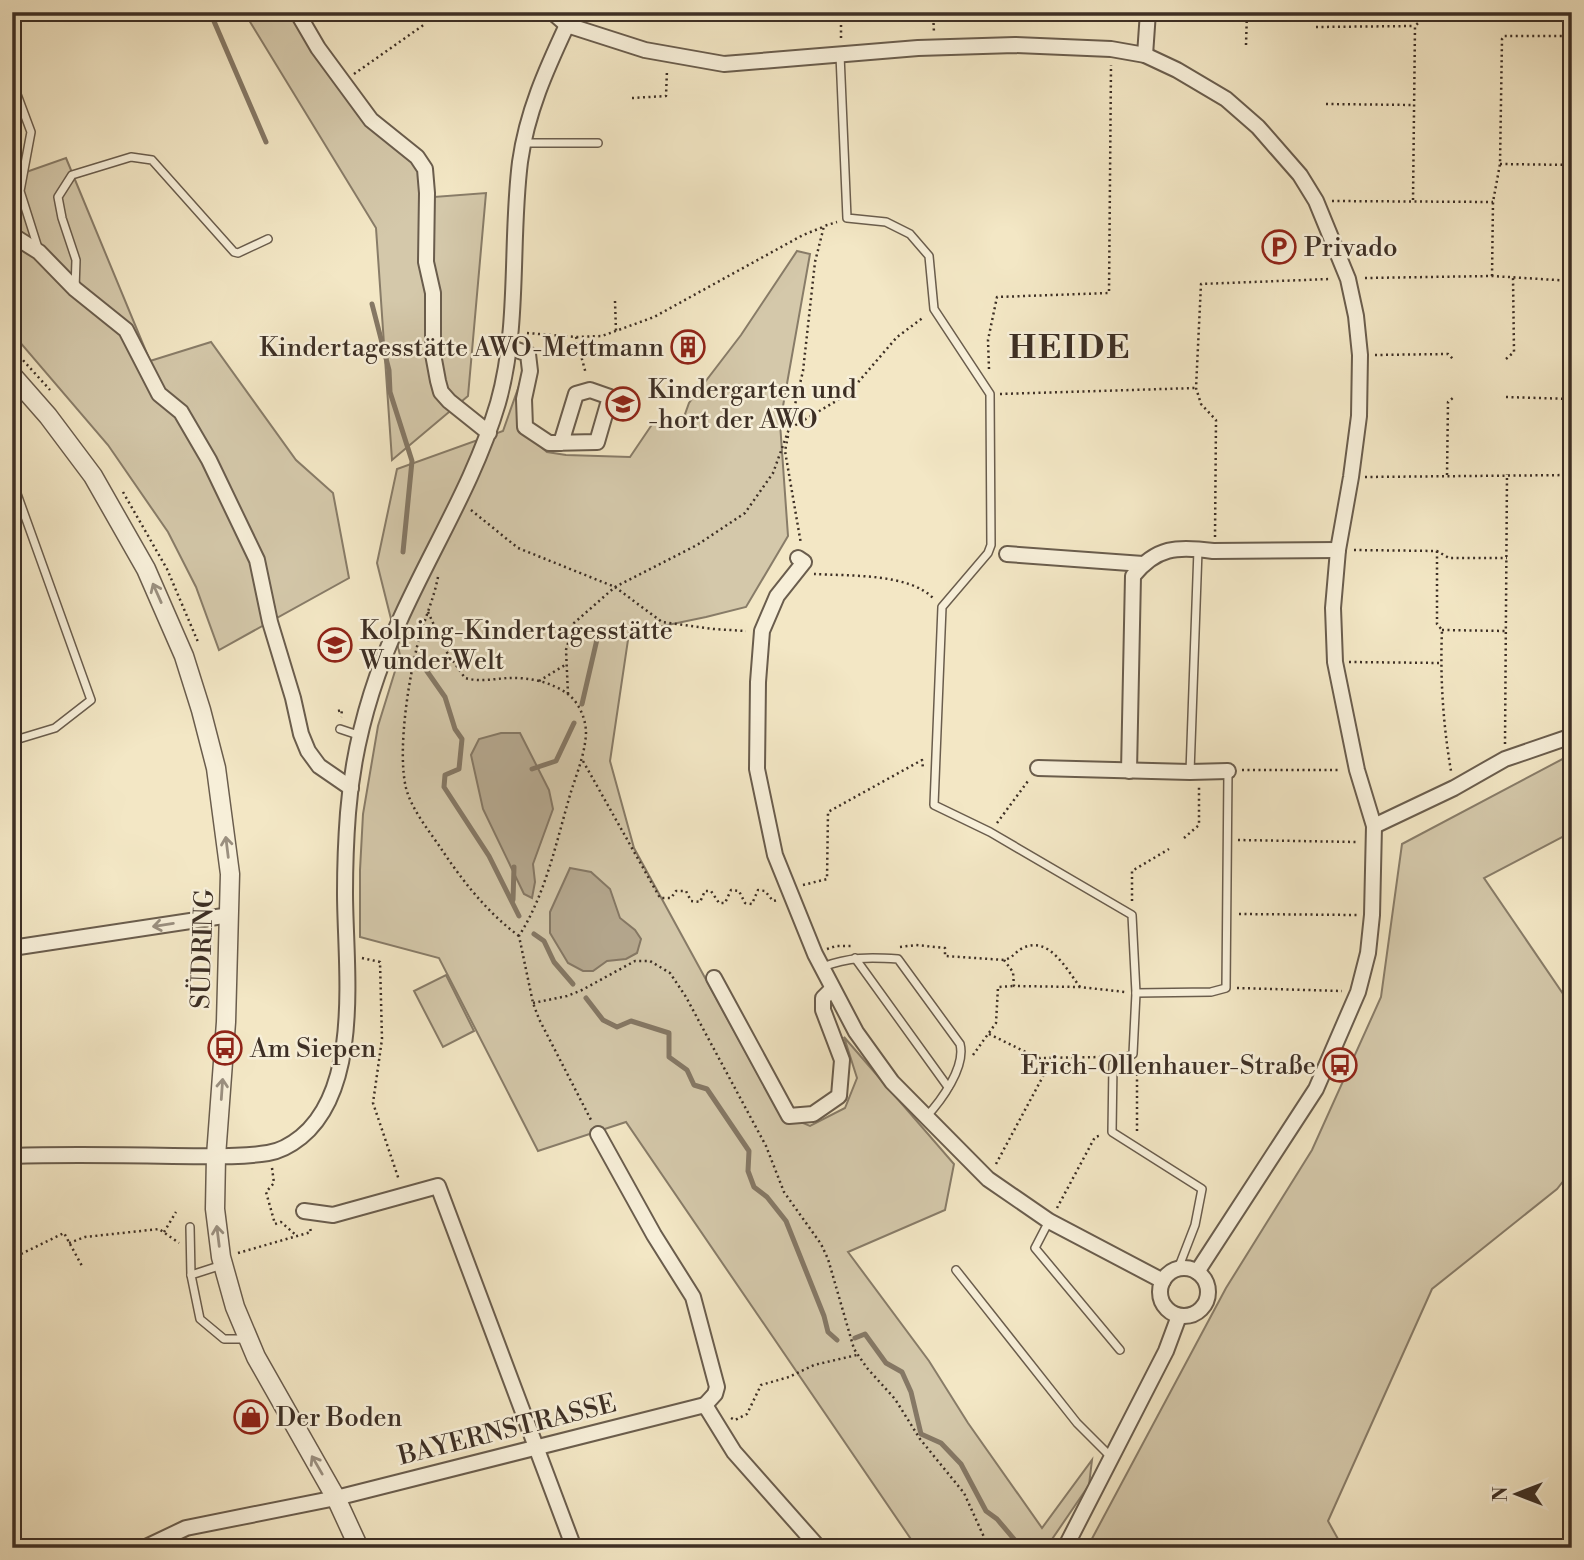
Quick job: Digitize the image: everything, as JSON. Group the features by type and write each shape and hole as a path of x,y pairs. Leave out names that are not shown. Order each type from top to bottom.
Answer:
{"street":[{"path":"297,12 371,120 417,157 425,169 426,262 433,293 433,354 438,381 441,392 449,401 489,433"},
{"path":"552,12 567,25 645,50 724,64 935,47 1014,44 1111,49 1145,55 1226,99 1258,127 1300,176 1316,201 1349,279 1360,355 1359,416 1338,550 1333,608 1335,662 1357,769 1374,826 1372,915 1368,953 1358,992 1316,1089 1197,1272"},
{"path":"1145,55 1148,12"},
{"path":"12,1156 216,1156 271,1153 282,1149 309,1129 327,1105 343,1051 345,891 351,788 361,736 383,660 399,621 461,500 489,433 509,347 516,208 524,143 531,108 567,25"},
{"path":"12,235 39,252 75,289 126,330 159,394 181,412 209,460 257,561 270,622 308,751 319,766 351,788"},
{"path":"509,347 528,354 530,372 524,399 525,427 549,443 561,443 597,442 610,397 590,390 576,394 561,443"},
{"name":"SÜDRING","path":"12,375 48,416 93,476 146,569 184,656 201,710 216,768 230,874 225,1048 216,1156 215,1209 222,1261 235,1307 248,1339 336,1498 359,1548"},
{"path":"1129,771 1133,576 1143,564 1159,551 1338,550"},
{"path":"1007,554 1143,564"},
{"path":"801,560 777,596 762,631 758,682 757,769 775,855 832,989 856,1032 884,1072 988,1179 1049,1222 1163,1281"},
{"path":"1374,826 1454,788 1506,759 1572,736"},
{"path":"1038,768 1228,771"},
{"path":"12,948 230,915"},
{"path":"714,978 789,1116 813,1114 839,1096 842,1060 823,1010 823,998 832,989"},
{"path":"598,1134 654,1235 693,1297 717,1387 715,1394 705,1405 734,1452 819,1548"},
{"path":"304,1211 333,1215 438,1186 574,1548"},
{"path":"1178,1269 1197,1272 1205,1280 1208,1291 1206,1302 1200,1311 1190,1316 1169,1312 1162,1303 1160,1292 1163,1281 1169,1273 1178,1269"},
{"path":"1065,1548 1166,1351 1179,1316"},
{"name":"BAYERNSTRASSE","path":"144,1548 186,1528 336,1498 705,1405"}],"lane":[{"path":"840,55 847,218 886,222 909,234 929,256 934,309 990,394 991,545 988,553 942,607 934,805 990,832 1132,915 1136,993 1133,1054 1113,1064 1112,1132 1202,1188 1195,1225 1178,1269"},
{"path":"12,81 30,132 20,191 39,252"},
{"path":"524,143 598,143"},
{"path":"75,289 76,260 58,197 72,175 131,157 152,160 234,252 238,253 268,239"},
{"path":"12,480 91,700 55,728 12,741"},
{"path":"1194,771 1205,550"},
{"path":"988,553 1007,554"},
{"path":"340,729 361,736"},
{"path":"1136,993 1212,992 1227,988 1225,914 1228,771"},
{"path":"821,967 855,958 898,959 960,1044 962,1052 948,1087 926,1117"},
{"path":"855,958 948,1087"},
{"path":"1049,1222 1035,1248 1120,1350"},
{"path":"190,1227 191,1275 200,1320 224,1339 248,1339"},
{"path":"191,1275 222,1261"},
{"path":"956,1270 1077,1423 1111,1457"}],"path":[{"path":"840,55 841,12"},
{"path":"933,12 935,47"},
{"path":"1246,45 1247,12"},
{"path":"1316,27 1415,26 1430,12"},
{"path":"343,82 425,24"},
{"path":"1413,200 1415,26"},
{"path":"1492,275 1493,202 1500,164 1502,38 1572,36"},
{"path":"1111,49 1109,293 997,297 988,340 990,394 1196,388"},
{"path":"632,98 666,96 667,54"},
{"path":"1326,104 1414,104"},
{"path":"1500,164 1572,164"},
{"path":"1316,201 1493,202"},
{"path":"510,332 576,337 602,336 654,317 803,235 847,218"},
{"path":"824,226 815,262 803,371 785,451 801,560 811,573 886,579 926,590 942,607"},
{"path":"1205,550 1216,529 1216,420 1201,404 1196,388 1201,284 1492,275 1572,281"},
{"path":"1506,359 1514,352 1513,277"},
{"path":"615,301 616,331"},
{"path":"568,695 566,650 574,623 615,587 697,545 745,513 773,473 789,429 848,394 897,337 934,309"},
{"path":"576,337 590,390"},
{"path":"1360,355 1448,354 1454,360"},
{"path":"1447,475 1448,402 1454,397"},
{"path":"1506,397 1572,399"},
{"path":"1506,759 1507,474"},
{"path":"1351,477 1572,475"},
{"path":"461,500 480,519 518,548 615,587 662,622 713,629 762,631"},
{"path":"1338,550 1437,551 1449,558 1507,558"},
{"path":"1437,551 1437,624 1442,630 1444,731 1454,788"},
{"path":"440,569 419,640 410,688 404,760 406,787 413,806 473,893 501,923 519,936 533,1003 598,1134"},
{"path":"428,612 446,651 465,678 539,681 568,695 578,705 584,719 586,733 582,760 555,851 530,919 519,936"},
{"path":"1442,630 1506,631"},
{"path":"1335,662 1441,663"},
{"path":"539,681 565,664"},
{"path":"582,760 660,898 671,898 677,891 686,891 691,901 700,902 705,891 711,891 719,903 725,903 731,890 739,891 745,903 752,904 758,890 765,891 773,901 777,901 788,888 827,878 828,812 922,760 923,773"},
{"path":"990,832 1038,768"},
{"path":"1228,771 1357,769"},
{"path":"1184,838 1199,825 1194,771"},
{"path":"1228,840 1374,842"},
{"path":"1132,915 1132,871 1169,849"},
{"path":"1225,914 1372,915"},
{"path":"905,947 916,945 945,948 945,957 1004,960 1010,959 1024,947 1041,946 1053,952 1080,987"},
{"path":"346,953 380,962 382,1039 373,1103 398,1179 406,1195"},
{"path":"1004,960 1013,972 1014,986"},
{"path":"533,1003 582,990 635,961 650,961 670,973 766,1146 784,1192 821,1244 828,1259 847,1331 857,1355 895,1399 920,1439 964,1493 989,1548"},
{"path":"974,1055 996,1023 998,987 1080,987 1136,993"},
{"path":"1227,988 1358,992"},
{"path":"988,1179 1048,1067 1038,1058 989,1034"},
{"path":"1038,1058 1103,1057 1113,1064 1137,1069 1233,1069"},
{"path":"1136,1148 1137,1069"},
{"path":"1049,1222 1095,1137 1112,1132"},
{"path":"271,1153 274,1183 266,1192 275,1224 281,1222 297,1236"},
{"path":"222,1261 311,1232 304,1211"},
{"path":"164,1232 176,1212"},
{"path":"69,1243 97,1236 159,1229 191,1250"},
{"path":"21,1254 64,1233 82,1266"},
{"path":"20,1243 21,1260"},
{"path":"705,1405 735,1420 747,1414 761,1385 789,1377 814,1365 857,1355"}],"shaded area":[{"path":"244,12 303,12 373,126 419,164 434,197 486,193 468,396 392,460 376,228"},
{"path":"66,158 150,361 211,342 296,460 333,493 349,578 219,650 196,587 168,532 108,445 12,333 12,177"},
{"path":"797,251 810,254 780,423 788,536 746,607 629,633 610,761 634,848 779,1113 810,1126 845,1108 857,1078 844,1037 954,1164 945,1210 848,1252 929,1361 968,1423 1042,1528 1092,1460 1089,1485 1046,1548 917,1548 626,1122 538,1151 439,958 360,937 363,814 378,726 400,655 377,563 397,469 503,431 526,366 520,429 547,452 630,457 653,423 680,428 689,403 741,335"},
{"path":"501,733 520,733 549,790 553,809 533,864 535,882 532,898 524,894 483,809 471,755 479,739"},
{"path":"1572,754 1572,832 1484,878 1572,1007 1572,1170 1557,1189 1432,1289 1328,1521 1343,1548 1087,1548 1226,1288 1312,1150 1381,997 1402,844"},
{"path":"570,868 591,872 610,889 620,918 635,930 641,939 637,953 626,959 607,961 593,971 583,971 568,963 550,933 550,912"},
{"path":"446,975 474,1031 443,1047 414,991"}],"waterway":[{"path":"210,12 266,142"},
{"path":"372,304 389,370 390,392 412,461 403,552"},
{"path":"582,704 598,635"},
{"path":"424,667 445,697 455,729 462,739 459,769 445,775 444,787 489,856 519,916"},
{"path":"532,769 556,761 574,723"},
{"path":"513,900 514,867"},
{"path":"534,934 544,941 554,962 573,984"},
{"path":"586,998 603,1020 617,1027 631,1021 669,1033 669,1057 687,1070 694,1085 707,1089 749,1151 748,1171 754,1187 767,1197 786,1221 828,1332 837,1340"},
{"path":"855,1338 865,1334 886,1363 902,1372 911,1392 921,1434 941,1443 961,1464 986,1511 997,1519 1019,1545"}],"place":[{"name":"Privado","path":"1279,247"},
{"name":"Kindertagesstätte AWO-Mettmann","path":"688,347"},
{"name":"Kindergarten und -hort der AWO","path":"623,404"},
{"name":"Kolping-Kindertagesstätte WunderWelt","path":"335,645"},
{"name":"Am Siepen","path":"225,1048"},
{"name":"Erich-Ollenhauer-Straße","path":"1340,1065"},
{"name":"Der Boden","path":"251,1417"}],"district":[{"name":"HEIDE","path":"1070,346"}]}
